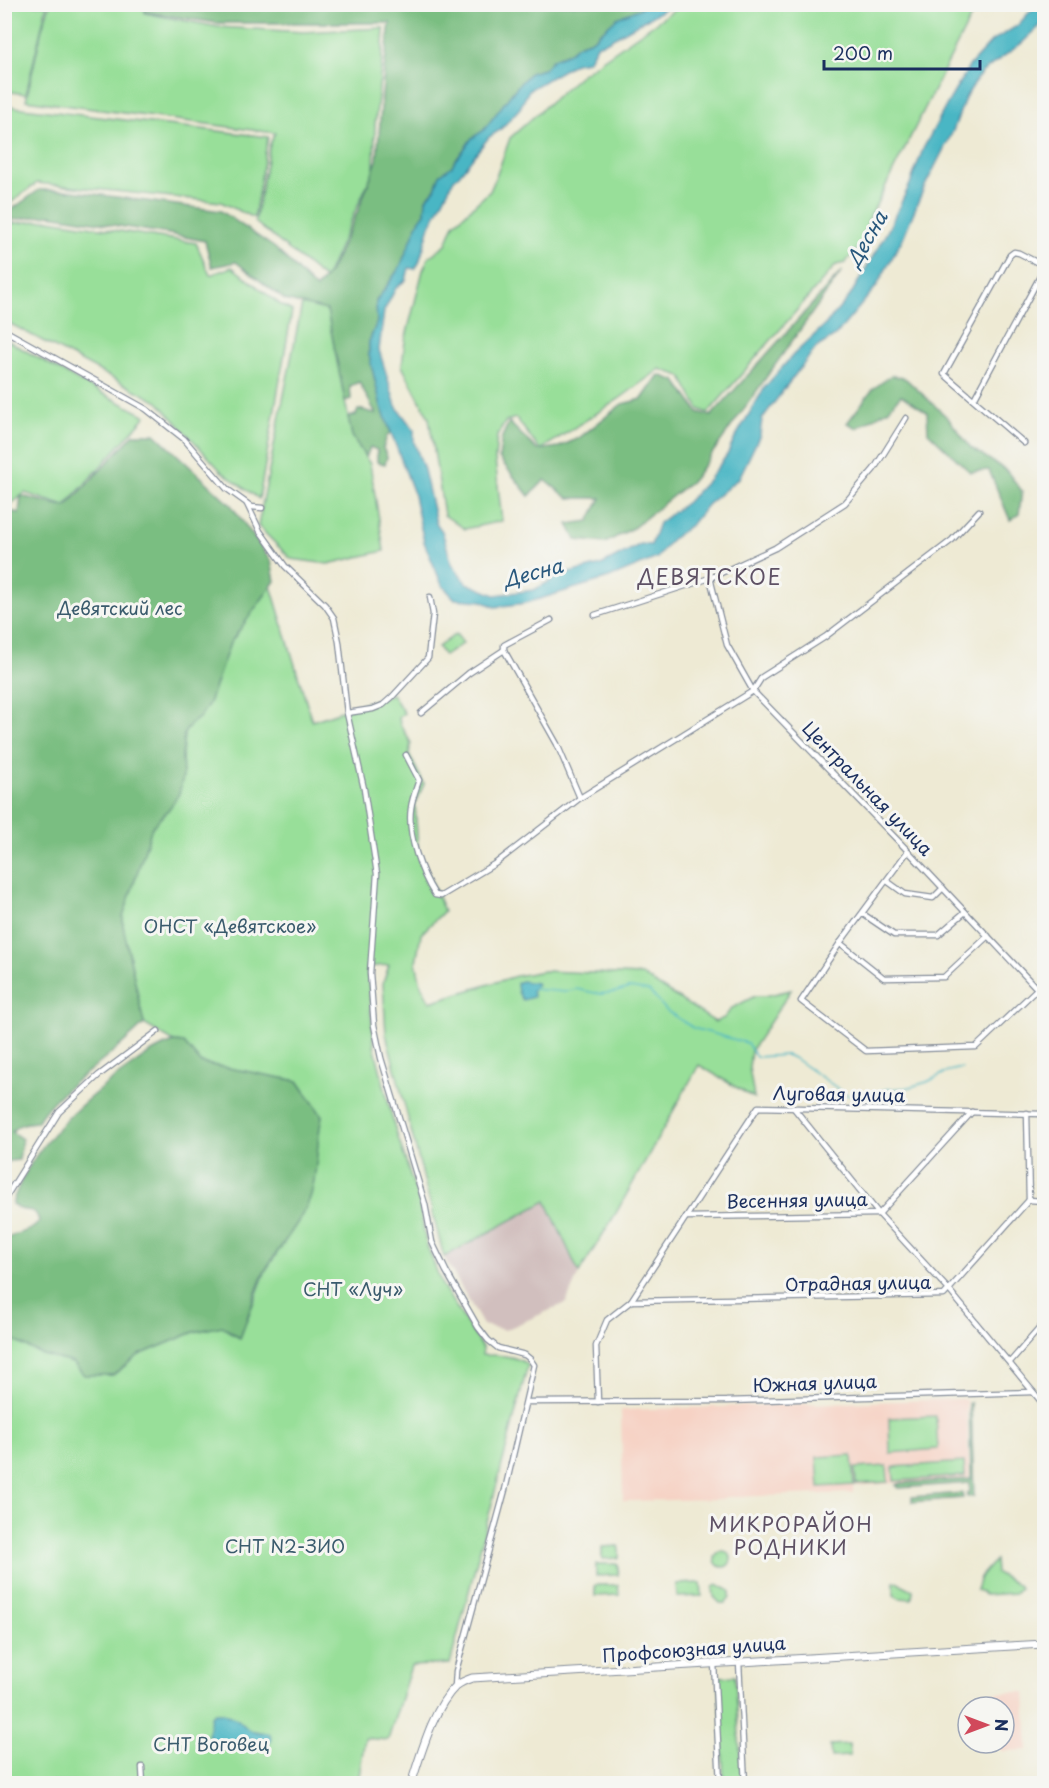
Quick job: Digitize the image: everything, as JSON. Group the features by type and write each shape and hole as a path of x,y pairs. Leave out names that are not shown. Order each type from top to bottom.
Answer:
{"main road":[{"name":"Профсоюзная улица","path":"455,1687 472,1677 1044,1644"},
{"path":"411,1784 434,1721 455,1687"}],"street":[{"path":"974,399 1044,267 1019,253 1014,252 1010,255 944,374 1024,443"},
{"path":"4,330 146,409 184,439 227,489 252,507 262,508"},
{"path":"595,615 710,578 775,548 845,503 874,469 906,418"},
{"path":"247,504 260,531 285,566 319,598 334,618 347,713 364,789 377,874 370,973 374,1025 381,1058 425,1204 432,1242 478,1327 488,1340 498,1348 525,1355 534,1365 505,1490 456,1671 455,1687"},
{"path":"406,755 419,780 410,816 415,850 423,876 435,895 441,896 496,863 580,798 753,691 762,677 825,637 952,540 979,511"},
{"name":"Центральная улица","path":"710,578 727,645 753,691 909,851 1044,996"},
{"path":"347,713 383,705 428,658 429,633 433,614 430,597"},
{"path":"551,620 504,645 504,650 556,744 580,798"},
{"path":"421,713 469,673 504,650"},
{"path":"909,851 840,943 801,1001 866,1051 976,1047 1038,988"},
{"path":"887,881 905,894 933,898 943,888"},
{"path":"863,914 894,935 938,936 965,912"},
{"path":"840,943 884,978 944,977 988,936"},
{"path":"4,1200 59,1112 99,1075 158,1031"},
{"name":"Луговая улица","path":"598,1402 596,1346 607,1320 631,1301 758,1107 1044,1114"},
{"path":"793,1107 879,1214 949,1290 1044,1405"},
{"name":"Весенняя улица","path":"686,1217 879,1214 972,1112"},
{"path":"1027,1113 1029,1200 1044,1201"},
{"name":"Отрадная улица","path":"631,1301 944,1295 1029,1200"},
{"path":"1010,1362 1044,1323"},
{"name":"Южная улица","path":"527,1402 727,1401 1033,1392"},
{"path":"739,1662 745,1784"},
{"path":"714,1663 720,1784"},
{"path":"142,1767 143,1784"}],"shaded area":[{"path":"547,1201 579,1273 566,1303 505,1330 483,1325 444,1257"},
{"path":"966,1399 969,1478 853,1486 853,1493 623,1501 621,1410"},
{"path":"1025,1692 1028,1750 1016,1750 1016,1695 977,1694"}],"green space":[{"path":"5,4 47,5 26,94 5,91"},
{"path":"50,4 144,5 145,13 218,27 303,32 384,28 375,125 374,169 325,279 255,222 270,144 275,133 26,100"},
{"path":"145,5 650,5 642,7 601,31 592,40 578,45 567,54 553,59 544,69 530,73 483,131 472,138 452,166 440,175 435,189 426,199 425,213 419,221 400,267 376,301 377,322 369,342 369,355 381,406 391,433 387,436 383,448 387,457 385,464 377,462 377,450 370,447 366,458 352,436 348,417 356,415 358,410 376,414 359,382 350,386 351,399 345,401 327,310 285,300 236,262 212,267 205,241 50,215 5,221 4,215 39,190 64,190 221,211 275,248 316,289 330,271 358,211 377,160 390,23 217,23 145,12"},
{"path":"681,5 977,5 868,221 863,242 845,263 836,265 708,413 699,409 681,376 660,369 619,399 540,450 516,418 506,421 497,436 495,459 502,521 465,529 444,515 429,418 402,366 405,341 423,270 429,257 446,244 454,224 490,191 510,138 578,77"},
{"path":"5,106 268,137 254,218 221,202 37,183 5,207"},
{"path":"49,220 196,243 210,275 232,267 292,311 259,499 221,471 158,402 5,321 5,224"},
{"path":"842,271 694,479 633,528 605,543 576,540 568,524 589,521 601,498 568,498 545,480 529,496 499,458 502,437 509,422 537,450 559,447 579,438 622,404 642,399 659,375 676,381 698,412 711,416"},
{"path":"302,304 327,310 352,436 370,464 384,551 328,564 291,559 258,526"},
{"path":"5,339 146,416 65,506 25,493 5,509"},
{"path":"892,375 906,379 948,418 971,448 1006,470 1022,491 1019,514 1010,520 989,470 970,472 928,432 927,412 901,395 888,410 857,428 847,423 873,389"},
{"name":"Девятский лес","path":"134,434 155,434 231,505 271,561 275,581 230,643 209,703 200,717 184,733 183,777 179,794 152,827 123,917 144,1024 58,1096 37,1122 23,1124 14,1129 12,1132 22,1139 19,1160 9,1161 5,1165 5,512 6,510 19,513 21,496 66,507"},
{"path":"271,586 312,721 392,694 404,713 399,718 400,724 411,743 409,754 424,784 415,804 418,850 444,911 421,934 416,962 421,985 430,1002 516,976 544,971 642,975 715,1022 724,1018 732,1008 755,996 791,990 751,1051 749,1067 754,1098 699,1065 616,1213 579,1273 546,1201 444,1257 386,1034 383,983 389,965 367,967 374,1045 394,1125 419,1202 426,1243 442,1285 482,1347 482,1355 512,1357 528,1365 450,1664 411,1666 388,1740 365,1738 358,1783 5,1783 4,1336 43,1355 73,1363 84,1374 113,1375 139,1355 194,1332 222,1326 240,1338 266,1270 310,1198 317,1134 322,1116 298,1081 201,1063 184,1043 174,1042 144,1024 123,926 123,917 152,827 183,777 184,733 200,717 209,703 230,643"},
{"path":"456,634 463,643 444,656 438,647"},
{"path":"174,1042 184,1043 201,1063 298,1081 322,1116 313,1189 301,1217 262,1276 240,1338 222,1326 194,1332 139,1355 113,1375 84,1375 73,1363 43,1355 5,1336 5,1240 29,1230 39,1221 34,1212 20,1209 12,1204 31,1164 44,1145 75,1111 109,1082 144,1057"},
{"path":"969,1403 971,1403 974,1496 967,1497 967,1493 970,1492 969,1483 899,1488 896,1485 902,1483 971,1479"},
{"path":"936,1416 938,1449 890,1453 889,1418"},
{"path":"852,1455 854,1485 819,1487 817,1457"},
{"path":"964,1462 965,1476 894,1481 893,1467"},
{"path":"887,1466 888,1482 856,1484 855,1468"},
{"path":"962,1493 963,1498 912,1502 912,1497"},
{"path":"619,1546 619,1558 602,1559 602,1547"},
{"path":"723,1551 729,1553 731,1559 729,1565 723,1567 717,1565 715,1559 717,1553"},
{"path":"995,1560 996,1573 1020,1588 1015,1593 985,1595 976,1590 980,1577"},
{"path":"596,1564 618,1564 618,1575 596,1576"},
{"path":"894,1582 913,1590 912,1599 899,1598 894,1595"},
{"path":"701,1583 702,1596 677,1597 676,1584"},
{"path":"717,1584 730,1591 730,1597 725,1603 720,1603 714,1597 713,1588"},
{"path":"595,1585 618,1585 619,1595 595,1596"},
{"path":"735,1676 742,1783 724,1783 719,1677"},
{"path":"849,1744 850,1756 831,1757 830,1745"}],"water":[{"path":"650,4 672,5 604,43 598,44 588,61 575,63 529,90 520,108 500,130 489,137 454,179 430,226 419,263 415,269 409,268 406,280 396,288 384,311 379,350 396,406 414,430 414,442 424,470 436,523 442,531 452,564 466,583 495,595 534,590 561,575 601,565 641,544 651,545 659,523 687,502 709,479 727,455 765,387 850,296 887,232 910,184 923,149 970,65 992,41 1017,26 1036,5 1044,5 1044,18 1042,24 1022,43 981,73 965,98 953,131 923,190 903,238 876,287 835,336 816,348 762,419 760,435 739,478 707,505 692,524 672,539 657,558 609,578 526,603 495,607 482,601 455,599 442,585 424,542 413,491 381,406 369,355 369,342 377,322 376,302 400,267 419,221 425,213 426,199 435,189 440,175 452,166 472,138 483,131 516,88 530,73 544,69 553,59 592,40 617,18"},
{"path":"521,981 536,983 537,985 532,989 533,997 523,1000 521,998 517,983"},
{"path":"215,1713 222,1713 237,1719 249,1730 270,1734 271,1741 268,1744 250,1738 224,1742 211,1740 208,1735 211,1716"}],"waterway":[{"path":"532,989 565,992 576,989 600,994 629,988 649,991 667,1011 693,1028 747,1043 756,1057 786,1055 794,1058 847,1095 861,1096 888,1089 906,1088 962,1068"}],"district":[{"name":"ДЕВЯТСКОЕ","path":"710,578"},
{"name":"МИКРОРАЙОН РОДНИКИ","path":"791,1536"}],"water label":[{"name":"Десна","path":"867,239"},
{"name":"Десна","path":"533,573"}],"park label":[{"name":"ОНСТ «Девятское»","path":"230,927"},
{"name":"СНТ «Луч»","path":"353,1290"},
{"name":"СНТ N2-ЗИО","path":"285,1547"},
{"name":"СНТ Воговец","path":"211,1745"}]}
